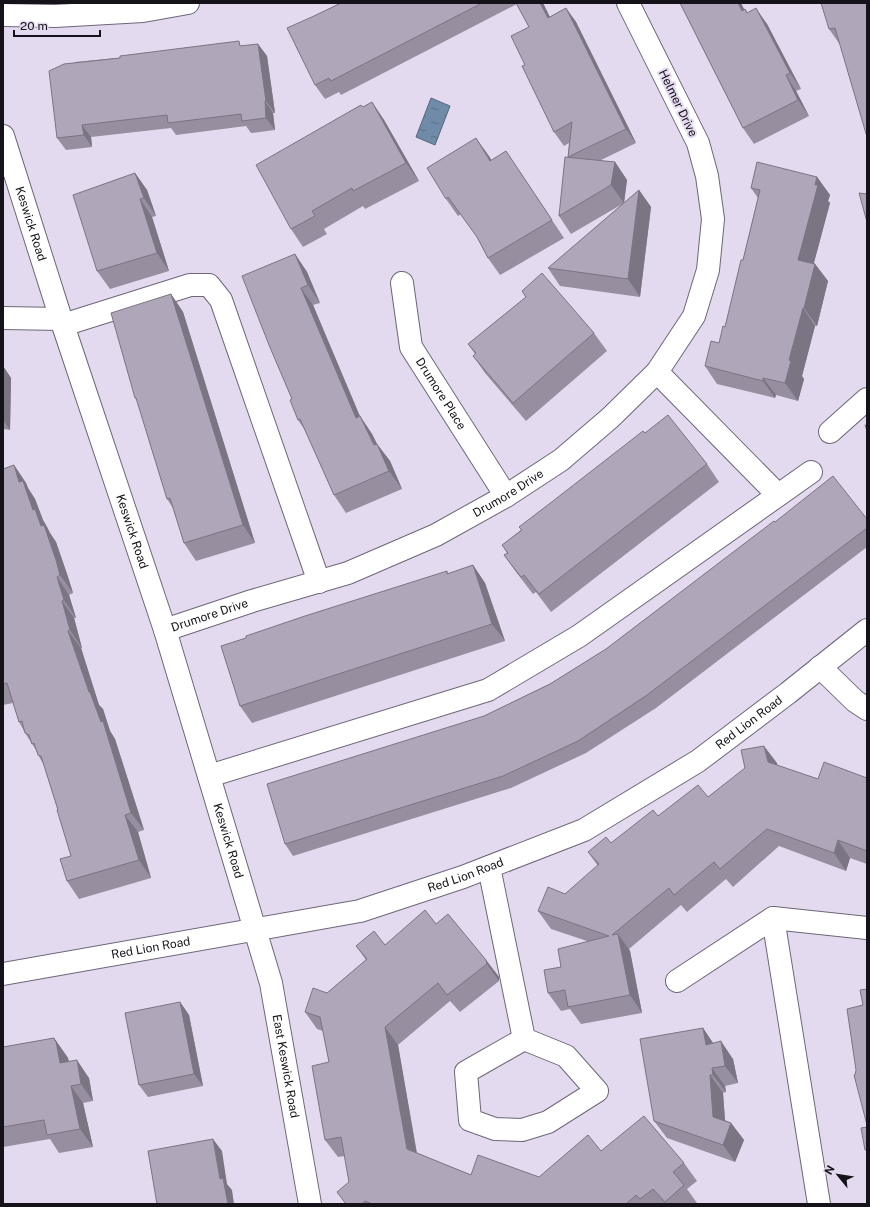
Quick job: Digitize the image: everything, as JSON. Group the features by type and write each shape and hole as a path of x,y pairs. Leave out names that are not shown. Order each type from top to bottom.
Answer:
{"street":[{"path":"3,15 55,16 143,11 188,3"},
{"name":"Helmer Drive","path":"628,3 698,143 707,176 712,207"},
{"name":"Keswick Road","path":"3,136 62,322 165,630 255,929"},
{"name":"Drumore Drive","path":"165,630 252,601 348,573 436,535 506,496 561,460 610,418 657,372 694,316 708,270 713,219 712,207"},
{"name":"Drumore Place","path":"402,283 411,347 506,496"},
{"path":"3,318 62,322 190,285 209,285 221,300 319,582"},
{"path":"657,372 778,495"},
{"path":"830,432 867,399"},
{"path":"209,776 488,690 579,636 811,472"},
{"name":"Red Lion Road","path":"3,974 360,911 463,877 584,830 698,762 867,630"},
{"path":"820,667 855,701 867,709"},
{"path":"489,867 524,1039"},
{"path":"773,918 819,1204"},
{"path":"677,981 773,918 867,928"},
{"name":"East Keswick Road","path":"255,929 271,982 310,1204"},
{"path":"524,1039 566,1056 597,1091 548,1122 522,1130 495,1129 470,1120 466,1072 524,1039"}],"water":[{"path":"431,98 450,106 435,145 416,137"}],"building":[{"path":"341,3 482,3 331,81 329,78 315,85 287,28"},
{"path":"516,3 540,3 548,18 566,8 626,129 568,157 572,122 554,132 522,66 525,65 511,36 529,27"},
{"path":"680,3 738,3 742,11 745,9 747,13 756,8 790,73 786,75 798,100 743,128"},
{"path":"821,3 867,3 867,137 835,28 829,29"},
{"path":"239,41 240,46 258,44 266,101 266,118 242,121 241,114 168,123 167,115 82,125 84,135 57,138 49,71 64,64 120,58 120,56"},
{"path":"372,102 406,163 353,191 352,188 312,211 315,216 291,229 256,165 361,105 363,107"},
{"path":"476,138 490,161 506,151 552,220 488,258 477,237 448,197 446,199 427,168"},
{"path":"565,157 615,162 611,185 559,216"},
{"path":"757,162 817,177 815,185 818,185 798,260 815,264 789,360 791,361 785,383 763,378 763,381 705,366 711,341 719,343 723,326 725,327 741,260 743,260 760,190 751,188"},
{"path":"135,173 144,198 140,199 157,253 97,271 73,195"},
{"path":"639,190 628,279 548,268"},
{"path":"859,193 867,194 867,222"},
{"path":"295,254 308,285 301,288 356,418 360,416 374,445 377,444 389,471 334,495 300,419 298,420 290,400 292,399 242,276"},
{"path":"542,273 594,333 513,403 473,356 476,353 468,344 526,297 522,291"},
{"path":"171,294 243,525 184,543 170,498 167,499 135,398 111,313"},
{"path":"668,415 707,464 539,594 524,575 521,577 504,555 508,553 502,545 522,530 519,527 643,431 645,433"},
{"path":"14,465 19,482 23,481 33,510 35,509 41,526 44,525 56,560 60,575 57,577 64,600 62,601 70,630 68,631 89,692 101,722 103,721 131,813 125,815 139,860 67,881 60,859 71,856 41,756 38,755 34,743 32,744 29,735 25,733 22,721 19,722 7,683 3,684 3,469"},
{"path":"833,476 867,519 867,528 647,695 578,741 503,776 285,844 267,784 484,716 550,684 606,649 774,521 775,522"},
{"path":"473,565 492,624 240,706 221,646 305,616 447,571 447,574"},
{"path":"764,746 768,762 818,779 824,762 867,778 867,851 838,840 834,853 767,829 720,869 714,862 674,895 669,888 612,935 618,934 630,995 568,1007 565,990 548,993 544,970 561,967 558,949 609,936 538,911 548,887 565,894 599,864 588,852 606,837 611,843 653,810 658,816 698,785 708,797 745,768 741,750"},
{"path":"425,910 436,924 448,914 486,960 487,964 447,995 438,983 385,1027 407,1149 471,1175 478,1155 539,1177 588,1135 601,1151 644,1116 684,1163 673,1172 684,1185 665,1202 653,1189 640,1199 636,1195 626,1204 372,1204 365,1201 362,1204 346,1204 337,1192 349,1182 341,1137 325,1140 312,1066 329,1062 320,1017 305,1012 313,988 327,993 367,959 356,946 374,931 385,945"},
{"path":"867,989 867,1125 854,1075 856,1070 847,1009 863,1005 860,990"},
{"path":"180,1002 194,1074 139,1085 125,1013"},
{"path":"703,1028 706,1045 721,1041 725,1066 712,1068 713,1075 710,1075 713,1117 731,1123 723,1145 654,1121 640,1039"},
{"path":"54,1038 56,1041 60,1063 77,1060 81,1084 71,1086 80,1129 47,1135 44,1120 3,1127 3,1047"},
{"path":"867,1127 867,1150 865,1150 861,1128"},
{"path":"213,1139 220,1179 223,1178 228,1204 157,1204 148,1151"}]}
